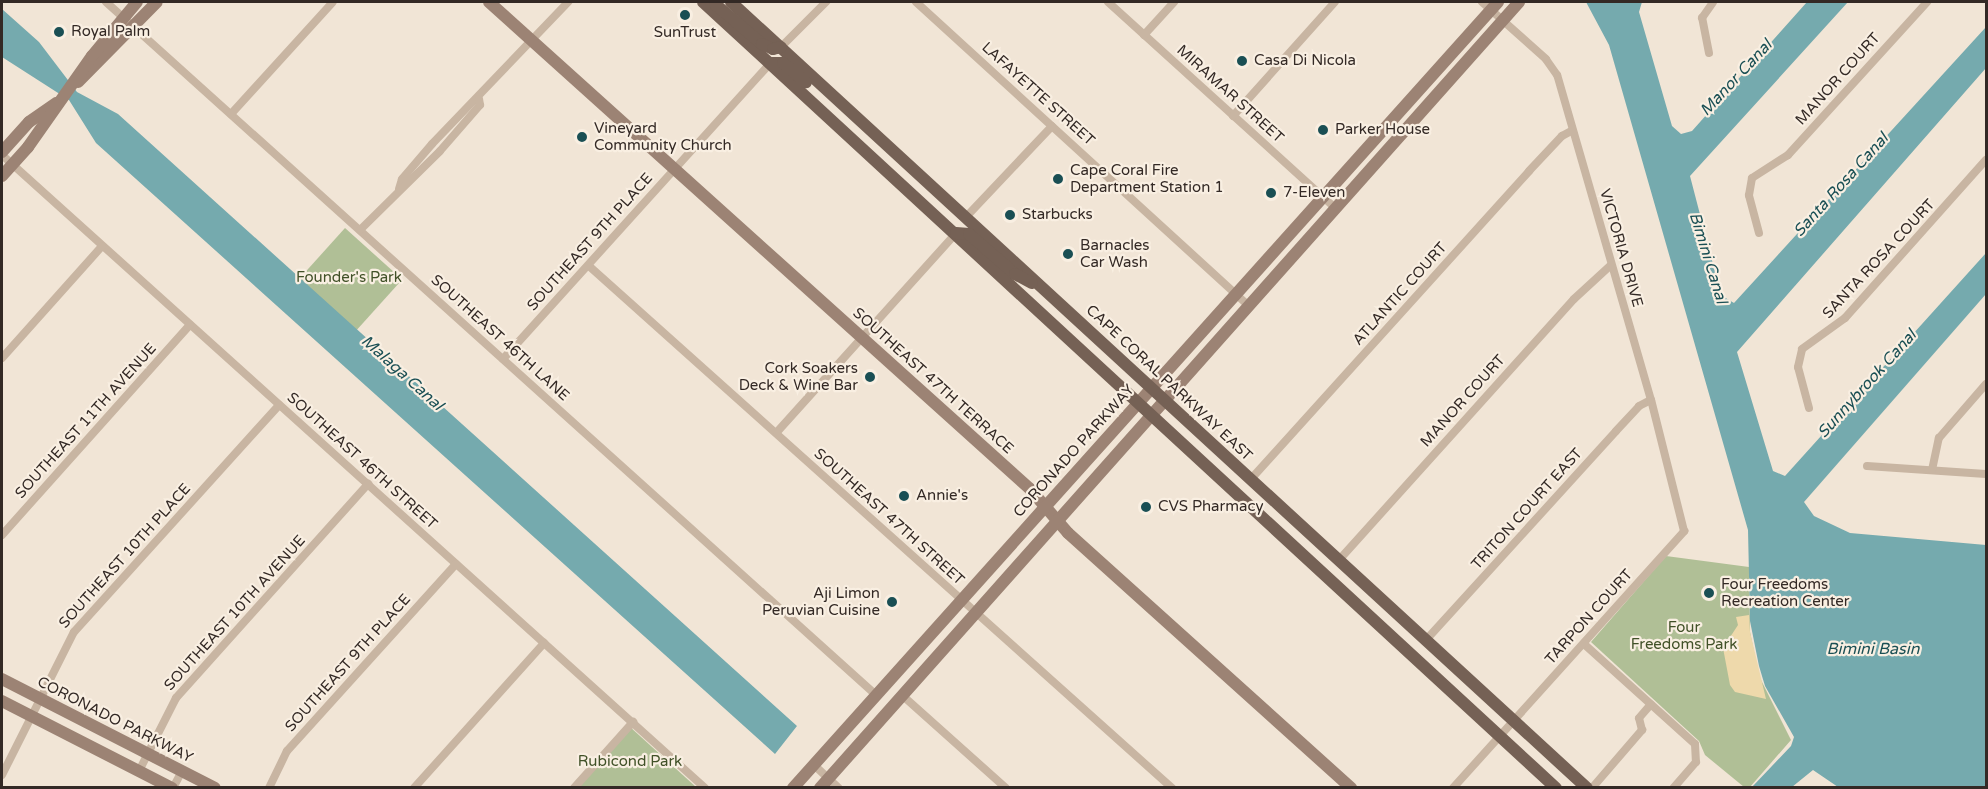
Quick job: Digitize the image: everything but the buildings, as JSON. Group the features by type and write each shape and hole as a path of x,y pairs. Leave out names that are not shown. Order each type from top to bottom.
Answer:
{"main road":[{"path":"703,2 1139,401 1556,788"},
{"path":"708,2 762,44 773,49 781,47"},
{"name":"CAPE CORAL PARKWAY EAST","path":"731,2 1587,788"},
{"path":"770,63 783,63 836,108 850,111"},
{"path":"885,168 904,177 945,214 966,217"},
{"path":"956,233 969,234 1022,279 1039,285"}],"street":[{"name":"SOUTHEAST 46TH LANE","path":"106,2 876,695"},
{"path":"75,84 137,2"},
{"path":"2,154 29,122 96,68 157,2"},
{"path":"231,114 333,2"},
{"name":"SOUTHEAST 47TH TERRACE","path":"489,2 862,337 1045,506 1057,520 1351,788"},
{"path":"360,231 399,189 408,185 440,151 480,105 479,99 568,2"},
{"path":"781,47 826,2"},
{"name":"LAFAYETTE STREET","path":"916,2 1247,304"},
{"name":"MIRAMAR STREET","path":"1108,2 1334,207"},
{"path":"1144,34 1174,2"},
{"path":"1233,116 1335,2"},
{"path":"824,783 977,613 1247,304 1518,2"},
{"path":"1709,53 1702,18 1713,2"},
{"name":"MANOR COURT","path":"1759,232 1749,195 1752,178 1788,155 1927,2"},
{"name":"VICTORIA DRIVE","path":"1491,4 1502,20 1552,67 1651,400 1684,531"},
{"name":"CORONADO PARKWAY","path":"793,788 1322,197 1491,4"},
{"name":"SOUTHEAST 9TH PLACE","path":"503,359 770,63"},
{"path":"2,176 61,98"},
{"path":"966,217 1052,126"},
{"name":"ATLANTIC COURT","path":"1251,479 1536,164 1571,131"},
{"name":"SOUTHEAST 46TH STREET","path":"2,154 190,326 705,788"},
{"name":"SANTA ROSA COURT","path":"1809,408 1798,367 1802,349 1845,318 1986,160"},
{"path":"777,432 956,233"},
{"path":"2,358 102,246"},
{"name":"MANOR COURT","path":"1339,560 1574,299 1611,265"},
{"name":"SOUTHEAST 47TH STREET","path":"589,266 1172,788"},
{"name":"SOUTHEAST 11TH AVENUE","path":"2,535 190,326"},
{"path":"1932,470 1939,438 1986,384"},
{"name":"TRITON COURT EAST","path":"1426,640 1639,406 1651,400"},
{"name":"SOUTHEAST 10TH PLACE","path":"2,775 74,632 279,405"},
{"path":"1867,466 1986,474"},
{"name":"SOUTHEAST 10TH AVENUE","path":"139,771 176,698 190,680 368,484"},
{"name":"TARPON COURT","path":"1453,788 1684,531"},
{"name":"SOUTHEAST 9TH PLACE","path":"269,788 287,751 456,564"},
{"path":"414,788 544,643"},
{"path":"1584,644 1688,737 1698,753 1696,762 1673,788"},
{"path":"917,649 916,659 899,681 903,696 1006,788"},
{"name":"CORONADO PARKWAY","path":"2,679 214,788"},
{"path":"2,701 172,788 182,771"},
{"path":"1592,788 1642,730 1639,718 1651,704"},
{"path":"574,788 633,722"},
{"path":"814,765 824,783 839,788"}],"green space":[{"name":"Founder's Park","path":"345,228 402,280 355,332 298,280"},
{"name":"Four Freedoms Park","path":"1666,556 1749,567 1750,632 1759,676 1791,740 1750,787 1744,787 1705,755 1699,741 1591,642"},
{"name":"Rubicond Park","path":"629,726 696,787 575,788"}],"sand":[{"path":"1749,615 1750,632 1766,699 1735,692 1730,685 1723,648 1738,625 1736,617"}],"water":[{"path":"1586,2 1642,2 1639,12 1672,126 1681,134 1692,131 1807,2 1848,2 1690,176 1715,272 1724,297 1734,303 1986,27 1986,68 1737,352 1773,471 1785,476 1986,253 1986,294 1804,502 1814,516 1850,533 1986,545 1986,787 1838,787 1813,770 1792,787 1752,787 1791,746 1794,737 1765,686 1759,666 1750,621 1748,530 1609,45"},
{"name":"Malaga Canal","path":"2,9 39,42 77,92 118,114 797,726 775,754 96,143 69,100 2,57"}],"place":[{"name":"SunTrust","path":"685,15"},
{"name":"Royal Palm","path":"59,32"},
{"name":"Casa Di Nicola","path":"1242,61"},
{"name":"Parker House","path":"1323,130"},
{"name":"Vineyard Community Church","path":"582,137"},
{"name":"Cape Coral Fire Department Station 1","path":"1058,179"},
{"name":"7-Eleven","path":"1271,193"},
{"name":"Starbucks","path":"1010,215"},
{"name":"Barnacles Car Wash","path":"1068,254"},
{"name":"Cork Soakers Deck & Wine Bar","path":"870,377"},
{"name":"Annie's","path":"904,496"},
{"name":"CVS Pharmacy","path":"1146,507"},
{"name":"Four Freedoms Recreation Center","path":"1709,593"},
{"name":"Aji Limon Peruvian Cuisine","path":"892,602"}],"water label":[{"name":"Manor Canal","path":"1736,78"},
{"name":"Santa Rosa Canal","path":"1841,185"},
{"name":"Bimini Canal","path":"1708,258"},
{"name":"Sunnybrook Canal","path":"1867,384"},
{"name":"Bimini Basin","path":"1873,649"}]}
